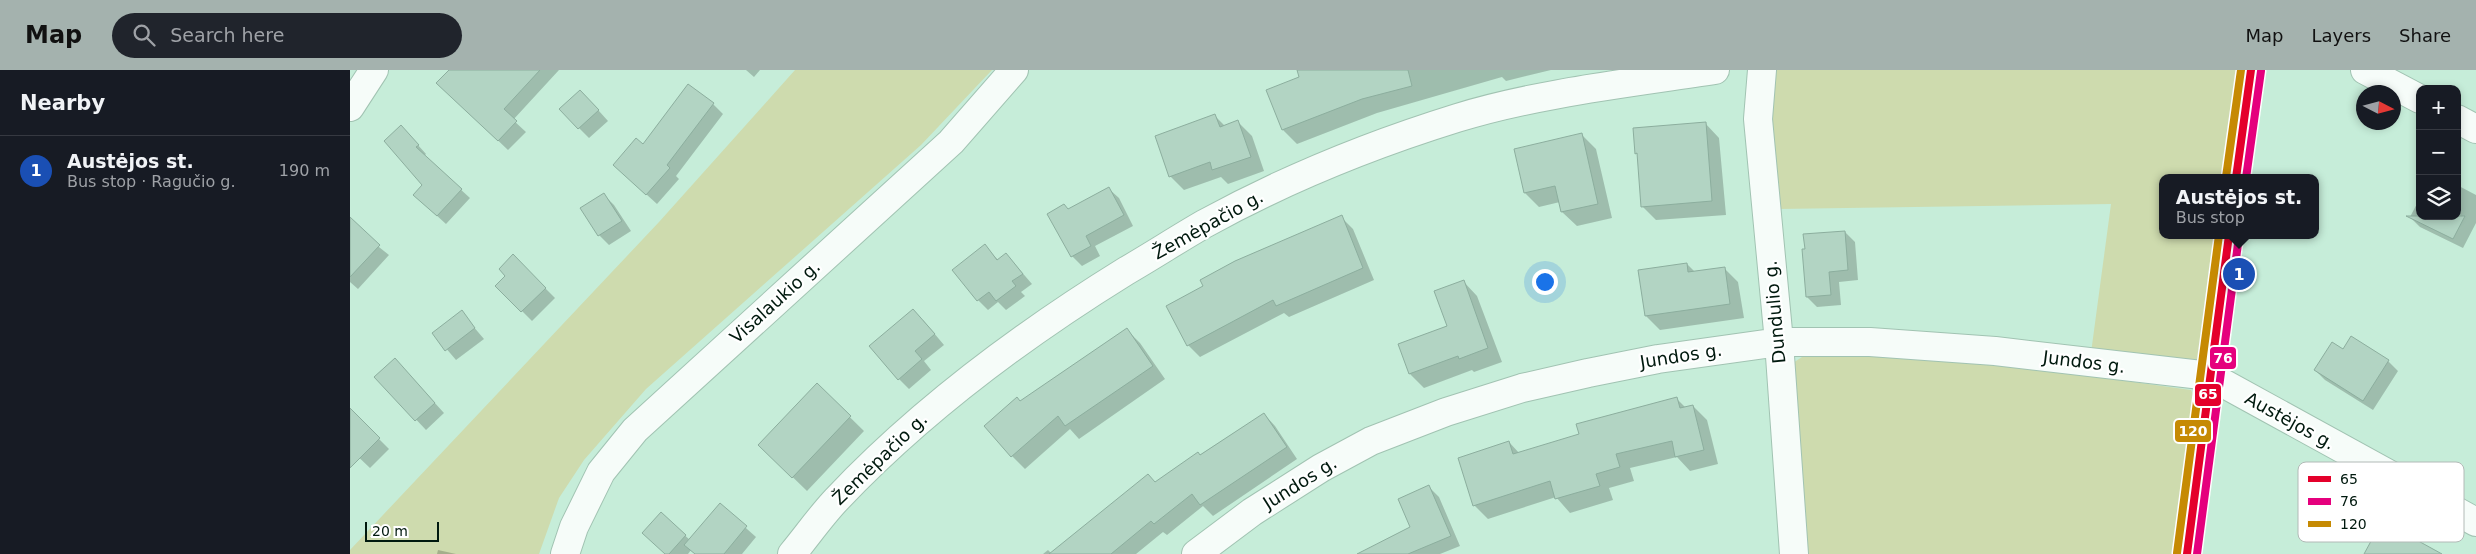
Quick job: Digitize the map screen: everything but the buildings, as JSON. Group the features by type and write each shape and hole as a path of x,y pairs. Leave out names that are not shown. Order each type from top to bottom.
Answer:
{"street":[{"path":"350,107 374,70"},
{"name":"Visalaukio g.","path":"566,554 574,527 601,472 635,430 951,142 1014,70"},
{"name":"Žemėpačio g.","path":"792,554 835,501 893,443 959,386 1040,328 1204,224 1306,174 1349,156 1458,118 1558,95 1715,70"},
{"name":"Dundulio g.","path":"1762,70 1758,119 1779,342 1794,554"},
{"path":"2237,174 2251,70"},
{"path":"2365,70 2416,97"},
{"path":"2461,121 2476,129"},
{"path":"2187,554 2228,239"},
{"name":"Jundos g.","path":"1196,554 1252,512 1321,468 1371,441 1446,412 1522,388 1658,359 1779,342 1870,342 1995,351 2210,376"},
{"name":"Austėjos g.","path":"2210,376 2367,462"},
{"name":"Austėjos g.","path":"2464,515 2476,522"}],"green space":[{"path":"795,70 992,70 921,145 646,389 584,460 559,498 539,554 350,554 350,550 659,222"},
{"path":"1774,70 2238,70 2225,174 2159,174 2159,239 2215,239 2201,351 2196,363 2091,353 2111,204 1771,209 1770,99"},
{"path":"1818,350 2018,366 2191,390 2194,396 2178,554 1801,554 1793,363 1805,355"}],"transit line":[{"name":"120","path":"2226,174 2241,70"},
{"name":"65","path":"2237,174 2251,70"},
{"name":"76","path":"2247,174 2261,71"},
{"name":"120","path":"2177,553 2218,239"},
{"name":"65","path":"2187,554 2228,239"},
{"name":"76","path":"2197,554 2239,239"}],"place":[{"name":"Austėjos st.","path":"2239,274"}]}
